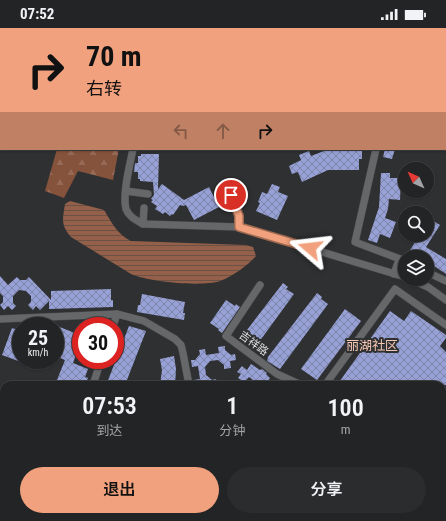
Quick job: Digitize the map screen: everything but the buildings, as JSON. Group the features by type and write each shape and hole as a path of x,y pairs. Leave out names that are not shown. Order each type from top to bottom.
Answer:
{"street":[{"path":"133,150 125,197 127,210 132,218 143,224 239,227 398,275"},
{"path":"376,150 356,242 398,258"},
{"path":"126,191 148,194"},
{"path":"231,195 239,216 239,227"},
{"path":"143,224 144,208"},
{"path":"394,274 398,264"},
{"path":"434,275 446,281"},
{"name":"吉祥路","path":"260,285 226,336 277,374 292,381"},
{"path":"426,286 446,300"},
{"path":"328,381 395,289 446,325"},
{"path":"0,319 117,314 144,322 175,339 181,345 188,381"},
{"path":"94,381 98,369"}],"green space":[{"path":"57,150 119,150 113,180 78,171 64,198 45,191"}],"shaded area":[{"path":"70,201 104,210 118,232 131,241 246,245 253,247 256,256 235,274 212,283 176,283 139,277 131,274 71,237 65,229 63,221 65,204"}],"district":[{"name":"丽湖社区","path":"372,345"}],"route":[{"path":"231,195 239,216 239,227 310,248"}]}
